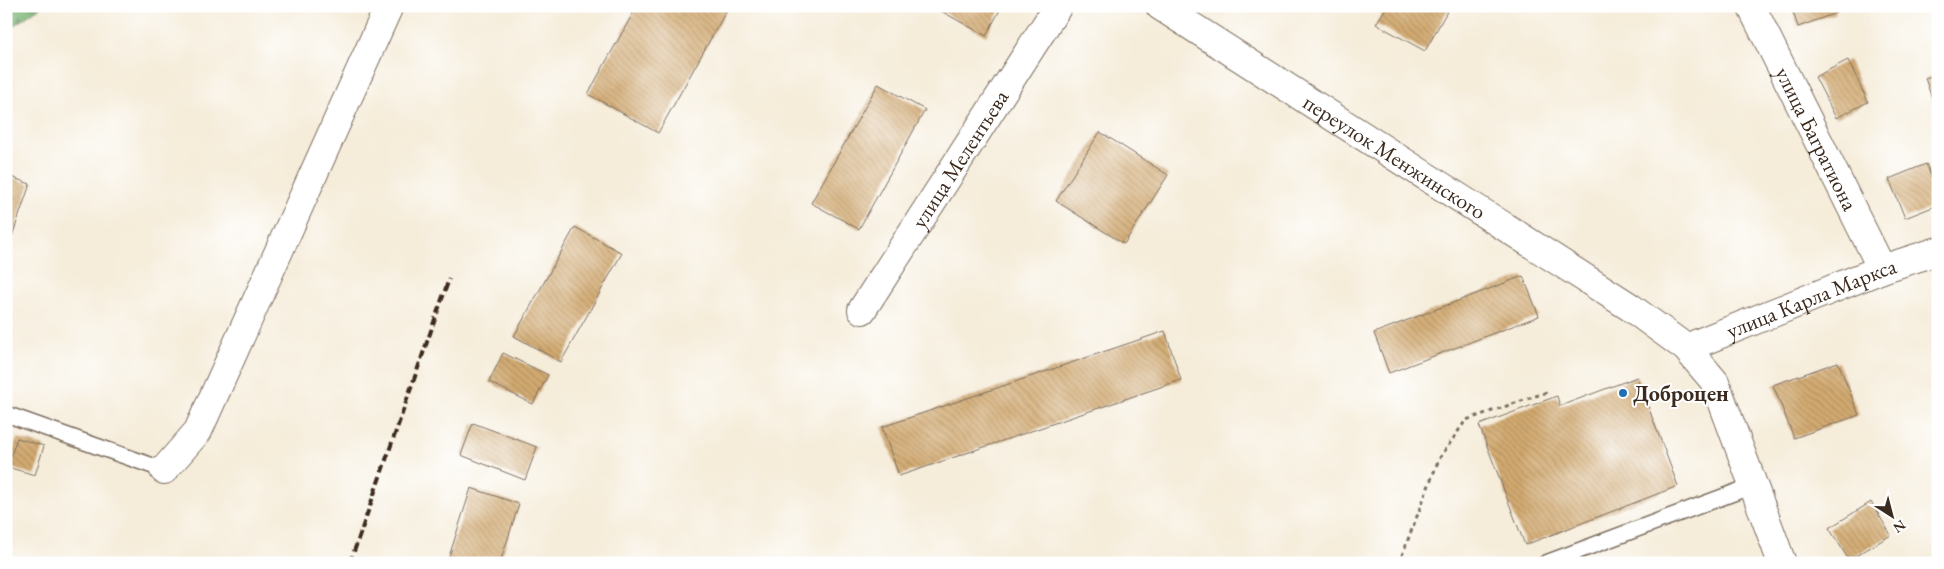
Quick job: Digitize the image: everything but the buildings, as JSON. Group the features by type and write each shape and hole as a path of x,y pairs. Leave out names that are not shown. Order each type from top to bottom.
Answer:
{"street":[{"path":"164,470 198,431 389,6"},
{"name":"улица Мелентьева","path":"862,310 1058,6"},
{"name":"переулок Менжинского","path":"1160,6 1630,307 1686,348"},
{"name":"улица Багратиона","path":"1751,6 1882,269"},
{"name":"улица Карла Маркса","path":"1686,348 1882,269 1938,251"},
{"path":"1686,348 1715,382 1782,563"}],"lane":[{"path":"6,414 164,470"},
{"path":"1546,563 1752,486"}],"path":[{"path":"1399,563 1439,459 1466,420 1550,391"}],"green space":[{"path":"6,6 42,6 6,31"}],"railway":[{"path":"350,563 449,279"}],"place":[{"name":"Доброцен","path":"1623,393"}]}
